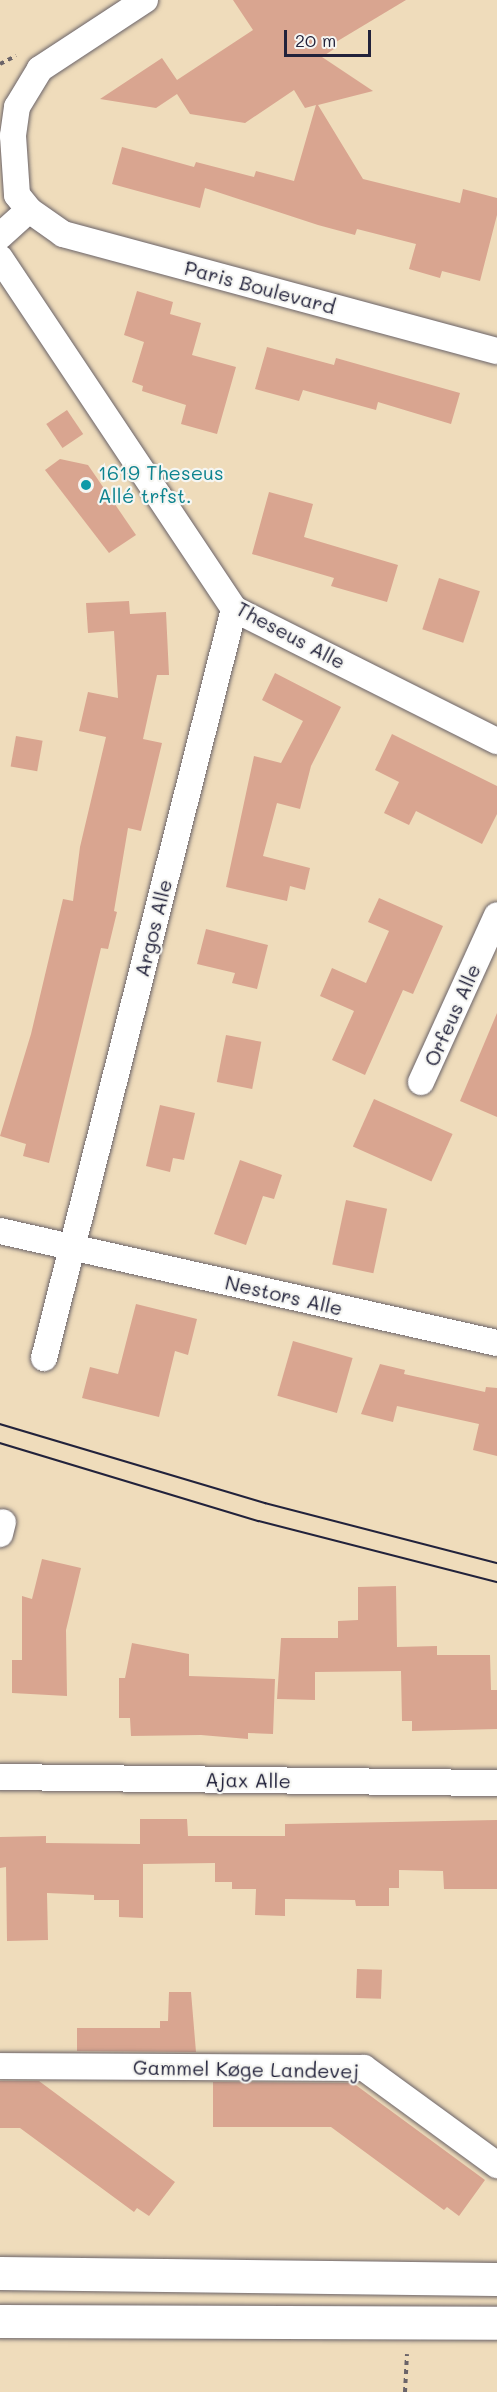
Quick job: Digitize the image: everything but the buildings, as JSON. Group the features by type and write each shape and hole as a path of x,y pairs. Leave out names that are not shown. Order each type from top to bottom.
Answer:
{"main road":[{"path":"0,2273 497,2279"},
{"path":"0,2321 497,2323"}],"street":[{"path":"0,236 29,210 17,195 13,136 17,107 40,69 145,0"},
{"name":"Paris Boulevard","path":"29,210 63,234 497,351"},
{"name":"Theseus Alle","path":"0,258 234,609 497,741"},
{"name":"Argos Alle","path":"72,1247 234,609"},
{"name":"Orfeus Alle","path":"421,1082 497,915"},
{"name":"Nestors Alle","path":"0,1231 497,1343"},
{"path":"44,1358 72,1247"},
{"name":"Ajax Alle","path":"0,1777 497,1783"},
{"name":"Gammel Køge Landevej","path":"0,2066 364,2068 497,2165"}],"path":[{"path":"405,2392 408,2323"}],"tram line":[{"path":"0,1424 265,1503 497,1563"},
{"path":"0,1443 259,1521 497,1582"}],"place":[{"name":"1619 Theseus Allé trfst.","path":"86,485"}]}
